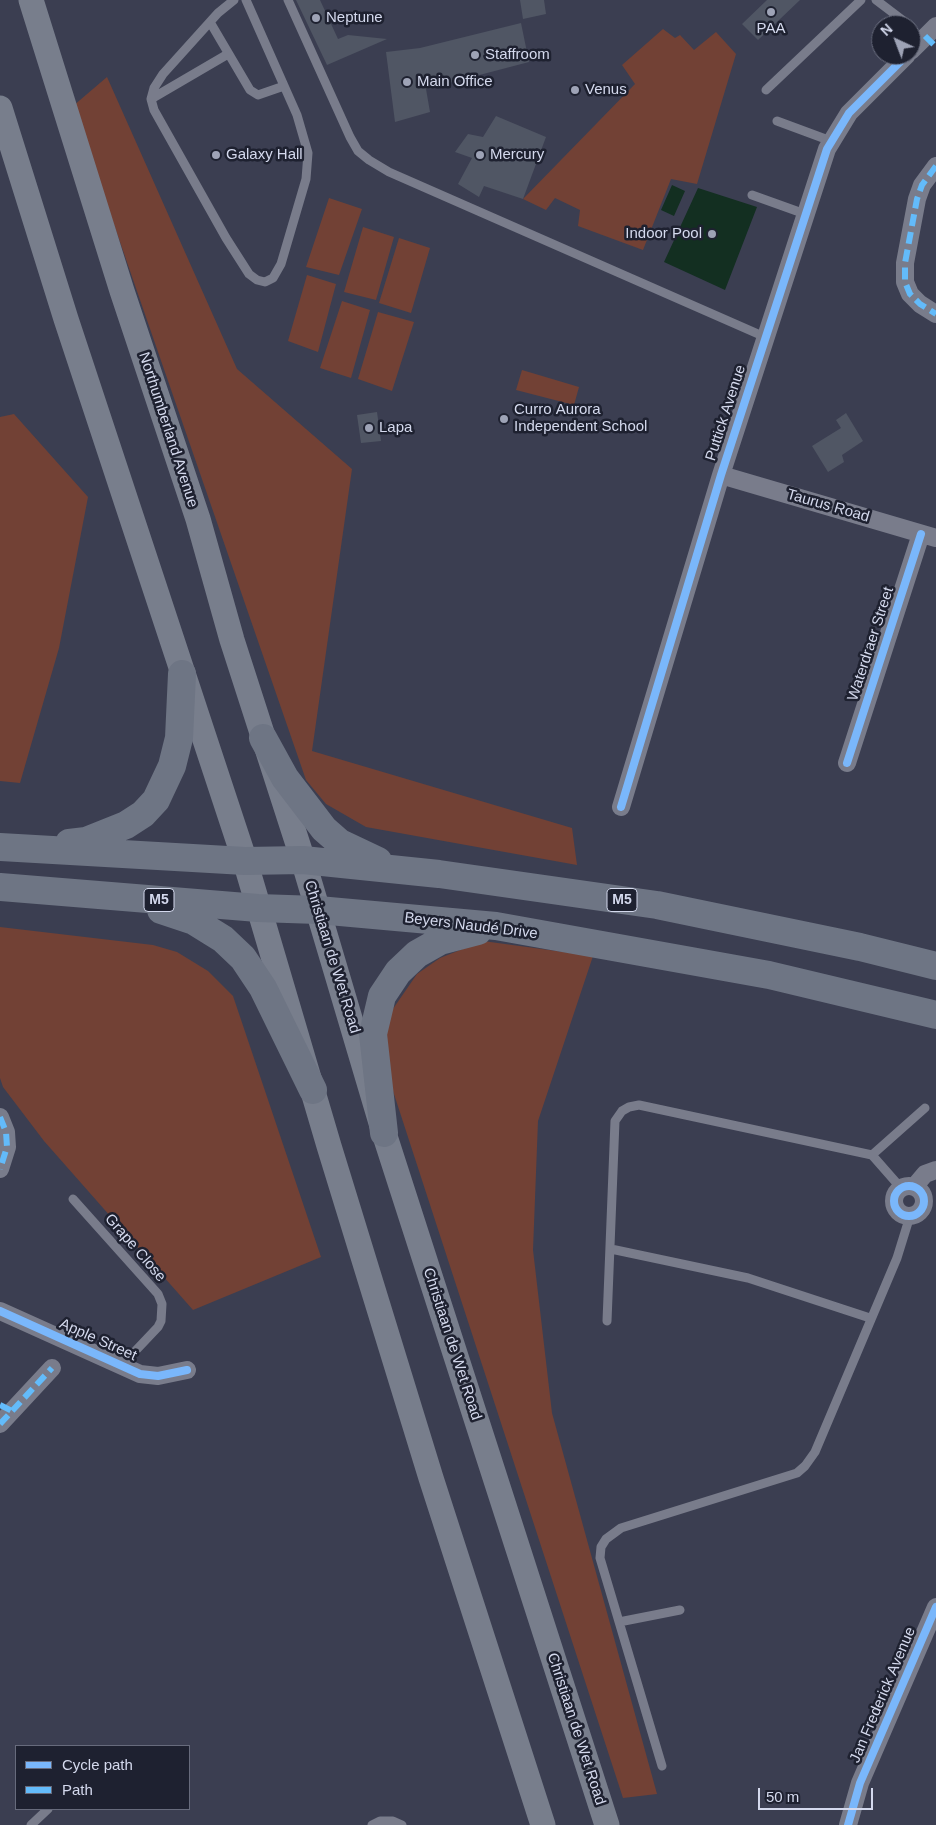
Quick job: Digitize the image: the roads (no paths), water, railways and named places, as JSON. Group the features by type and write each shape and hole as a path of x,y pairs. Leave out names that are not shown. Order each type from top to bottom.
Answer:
{"main road":[{"name":"Northumberland Avenue","path":"31,0 122,291 198,519 263,738 304,860"},
{"path":"0,108 182,674 245,861 431,1478 543,1825"},
{"path":"33,848 86,841 118,828 143,814 156,800 172,766 179,738 182,674"},
{"path":"263,738 285,778 324,829 340,843 362,855 402,870"},
{"name":"M5","path":"0,847 245,861 304,860 402,870 657,905 860,947 936,966"},
{"name":"Christiaan de Wet Road","path":"304,860 384,1133 607,1825"},
{"name":"Beyers Naudé Drive","path":"0,887 258,908 318,910 496,926 769,975 936,1015"},
{"path":"111,896 194,921 222,939 242,958 264,988 313,1090"},
{"path":"384,1133 373,1034 382,996 398,972 417,954 440,941 496,926"}],"street":[{"name":"Puttick Avenue","path":"620,807 721,474 805,214 831,141 849,113 897,65"},
{"path":"936,166 922,185 917,199 905,263 905,282 910,294 920,304 936,314"},
{"name":"Taurus Road","path":"721,474 928,536"},
{"name":"Waterdraer Street","path":"847,763 928,536"},
{"path":"0,1117 6,1132 8,1147 0,1169"},
{"path":"919,1194 895,1196 894,1205 900,1213 910,1216 921,1210 919,1194 925,1174 936,1170"},
{"name":"Apple Street","path":"0,1311 147,1376 168,1375 187,1370"},
{"path":"4,1413 52,1368"},
{"name":"Jan Frederick Avenue","path":"848,1824 860,1783 932,1630 936,1607"}],"lane":[{"path":"234,0 210,22 163,74 154,88 151,99 154,110 226,238 249,274 257,280 265,282 273,278 281,264 306,179 308,153 306,138 246,0"},
{"path":"288,0 350,137 358,151 369,160 389,172 765,337"},
{"path":"766,90 861,0"},
{"path":"876,0 923,32"},
{"path":"210,22 250,90 258,95 284,86"},
{"path":"151,99 228,54"},
{"path":"777,121 831,141"},
{"path":"752,195 805,214"},
{"path":"607,1321 615,1121 622,1111 629,1107 639,1105 872,1155 919,1194"},
{"path":"872,1155 925,1108"},
{"name":"Grape Close","path":"73,1199 158,1294 162,1304 162,1321 122,1365"},
{"path":"662,1766 600,1558 601,1547 606,1539 621,1528 797,1473 805,1466 815,1452 870,1318 897,1258 910,1216"},
{"path":"611,1249 748,1278 870,1318"},
{"path":"619,1622 680,1610"},
{"path":"31,1825 47,1810"},
{"path":"372,1825 380,1821 393,1821 402,1825"}],"place":[{"name":"PAA","path":"771,12"},
{"name":"Neptune","path":"316,18"},
{"name":"Staffroom","path":"475,55"},
{"name":"Main Office","path":"407,82"},
{"name":"Venus","path":"575,90"},
{"name":"Galaxy Hall","path":"216,155"},
{"name":"Mercury","path":"480,155"},
{"name":"Indoor Pool","path":"712,234"},
{"name":"Curro Aurora Independent School","path":"504,419"},
{"name":"Lapa","path":"369,428"}]}
